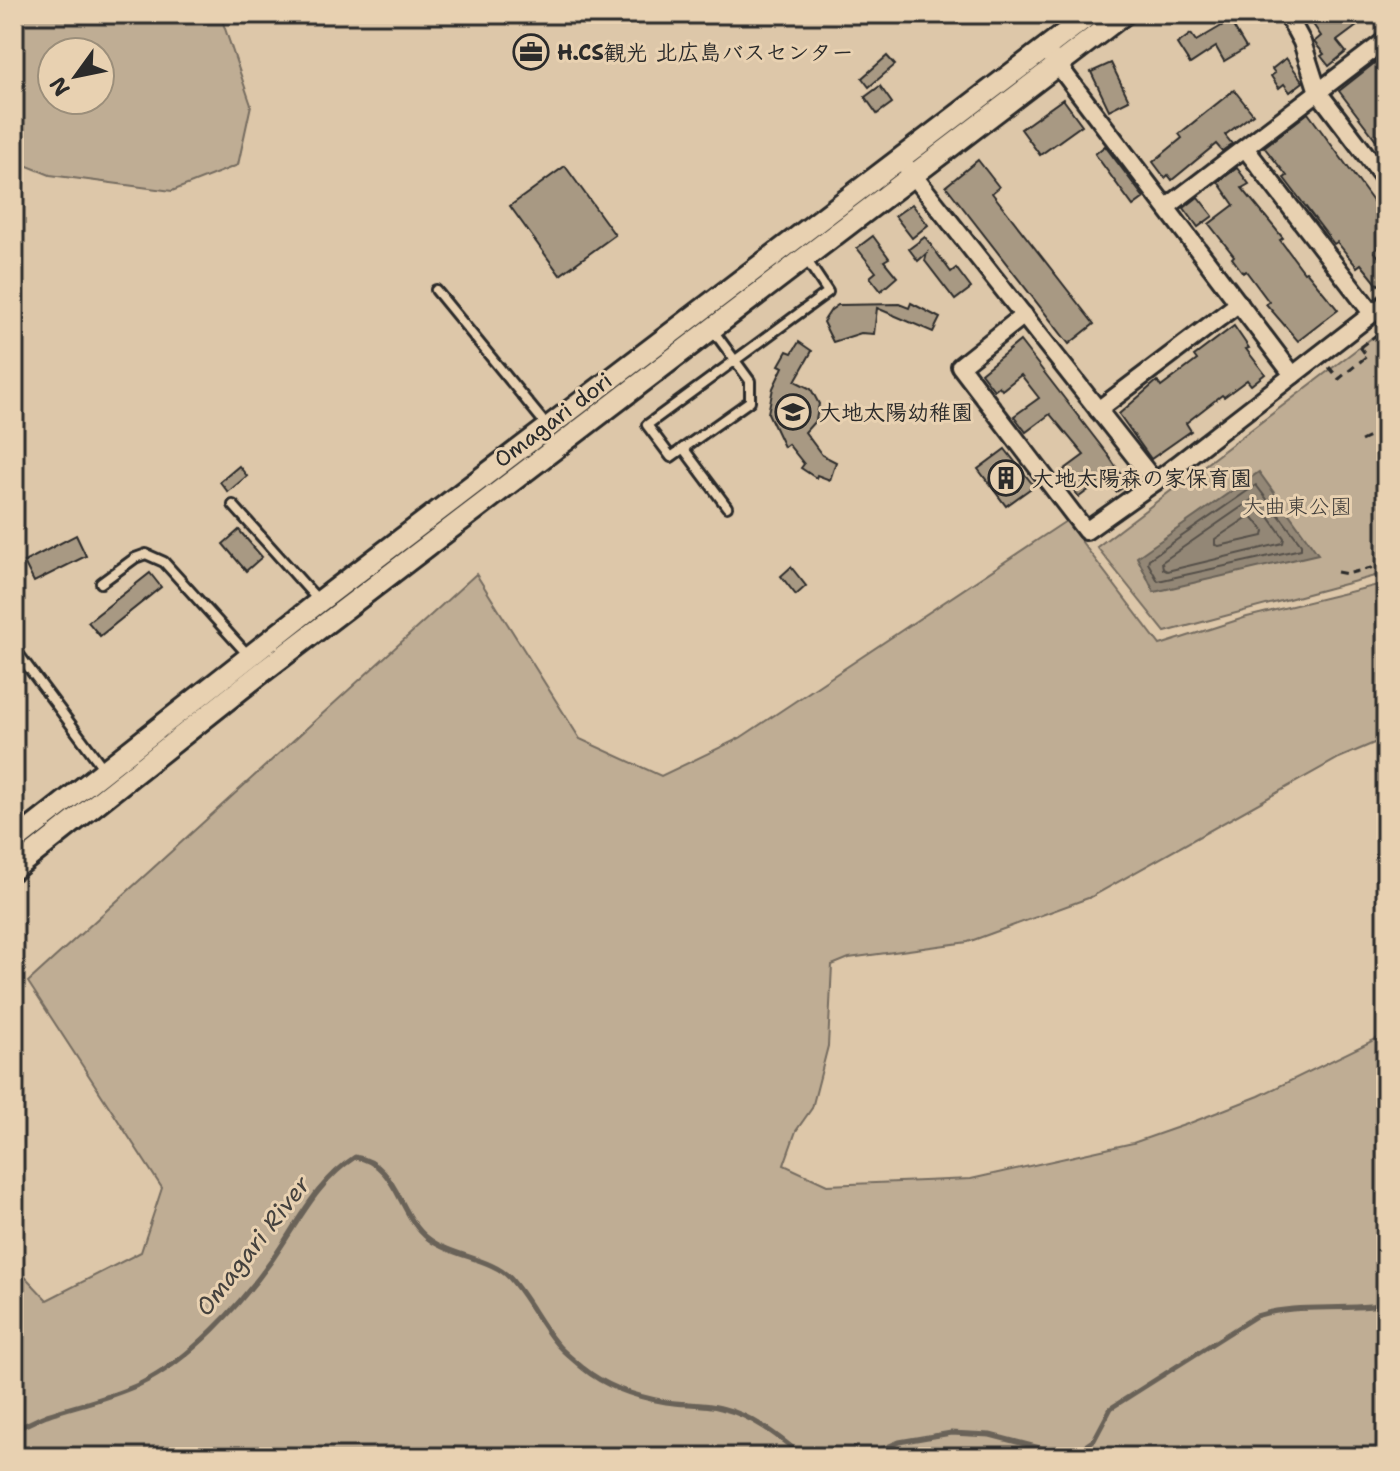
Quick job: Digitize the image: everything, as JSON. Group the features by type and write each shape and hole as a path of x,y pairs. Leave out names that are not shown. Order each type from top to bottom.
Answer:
{"street":[{"name":"Omagari dori","path":"1051,57 1090,14"},
{"name":"Omagari dori","path":"14,842 249,656 549,427 1051,57 1124,14"},
{"path":"1287,14 1302,42 1318,92 1386,181"},
{"path":"1167,207 1386,40"},
{"path":"1051,57 1293,375"},
{"path":"1024,315 960,366 1086,531 1155,482 1379,308 1245,148"},
{"name":"Omagari dori","path":"14,869 273,664 805,257 906,166"},
{"path":"906,166 1155,482"},
{"path":"1098,410 1239,303"}],"lane":[{"path":"712,329 735,359 750,381 750,401 671,457 647,425 735,359 828,292 805,257"},
{"path":"436,290 549,427"},
{"path":"683,448 727,507"},
{"path":"233,505 319,602"},
{"path":"101,583 135,558 146,554 164,562 249,656"},
{"path":"14,648 105,769"}],"path":[{"path":"1360,347 1386,328"},
{"path":"1320,354 1339,379 1367,356 1348,332"},
{"path":"1361,441 1386,429"},
{"path":"1337,572 1347,574 1386,564"}],"green space":[{"path":"14,14 220,14 251,105 238,165 172,191 50,175 25,165 14,152"},
{"name":"大曲東公園","path":"1386,327 1386,573 1165,632 1097,547"},
{"path":"1066,521 1160,645 1247,617 1386,583 1386,738 1339,758 1091,897 968,942 849,958 832,965 828,1046 812,1108 796,1131 784,1165 827,1185 971,1179 1133,1143 1259,1096 1386,1034 1386,1452 1377,1457 14,1457 14,1265 47,1300 141,1252 162,1188 28,982 476,574 580,739 661,776 740,738"}],"water":[{"path":"1259,472 1318,554 1154,592 1137,557"}],"building":[{"path":"1306,14 1326,14 1331,21 1340,14 1373,14 1337,41 1346,52 1329,66 1314,42 1321,36"},
{"path":"1230,21 1246,48 1224,61 1216,47 1190,64 1177,44 1191,34 1196,41"},
{"path":"1386,54 1386,153 1339,91"},
{"path":"887,56 895,65 869,87 862,78"},
{"path":"1286,58 1303,82 1290,92 1284,84 1279,88 1271,76 1275,73 1272,69"},
{"path":"1111,63 1129,100 1109,110 1091,72"},
{"path":"880,86 892,103 877,114 865,97"},
{"path":"1234,90 1253,114 1225,135 1232,144 1222,151 1216,144 1172,180 1168,175 1165,178 1153,162 1182,138 1179,134"},
{"path":"1063,99 1082,125 1040,155 1021,129"},
{"path":"1308,113 1386,219 1386,242 1374,251 1386,266 1386,279 1378,285 1361,264 1357,267 1337,242 1334,244 1264,147"},
{"path":"1105,146 1144,198 1133,206 1095,154"},
{"path":"978,160 999,187 992,193 1094,324 1069,344 946,186"},
{"path":"565,166 615,235 560,275 510,206"},
{"path":"1237,168 1249,184 1242,188 1283,238 1280,240 1304,272 1338,310 1298,341 1266,304 1269,302 1246,271 1243,273 1209,224 1234,205 1218,182"},
{"path":"1198,197 1213,216 1198,227 1184,208"},
{"path":"912,204 928,225 912,238 895,216"},
{"path":"873,236 889,258 884,261 897,277 881,291 870,277 876,272 857,248"},
{"path":"925,237 951,272 956,268 971,288 955,300 925,261 927,253 918,261 909,249"},
{"path":"911,303 940,318 933,332 877,308 874,334 861,333 833,342 823,322 838,305 899,304 909,308"},
{"path":"1234,326 1265,374 1251,385 1247,380 1224,397 1222,395 1186,423 1191,431 1151,459 1119,414 1157,381 1161,387 1197,360 1194,356"},
{"path":"1020,341 1128,485 1116,492 1106,477 1079,497 1061,472 1084,455 1050,414 1026,432 1014,416 1039,398 1021,375 1002,390 999,386 994,390 981,373"},
{"path":"799,342 812,351 795,381 811,389 819,404 816,420 805,432 822,455 836,462 830,480 817,475 816,478 801,468 804,464 788,444 784,447 768,413 773,388 783,367 779,365 787,351 792,353"},
{"name":"大地太陽森の家保育園","path":"1005,449 1034,486 1006,506 978,469"},
{"path":"239,466 247,476 228,492 220,482"},
{"path":"239,530 262,557 246,571 223,544"},
{"path":"76,535 86,556 34,582 24,562"},
{"path":"791,567 806,586 796,595 781,576"},
{"path":"150,573 161,587 100,636 88,622"}],"waterway":[{"name":"Omagari River","path":"14,1429 129,1389 177,1361 213,1330 245,1295 318,1191 355,1157 369,1161 380,1169 410,1217 429,1239 493,1266 510,1278 559,1346 592,1375 644,1397 714,1406 744,1416 804,1457"},
{"name":"Omagari River","path":"863,1457 899,1442 951,1433 990,1435 1059,1453 1076,1452 1094,1440 1111,1408 1256,1316 1288,1309 1386,1304"}],"place":[{"name":"H.CS観光 北広島バスセンター","path":"531,52"},
{"name":"大地太陽幼稚園","path":"793,412"},
{"name":"大地太陽森の家保育園","path":"1006,478"}]}
